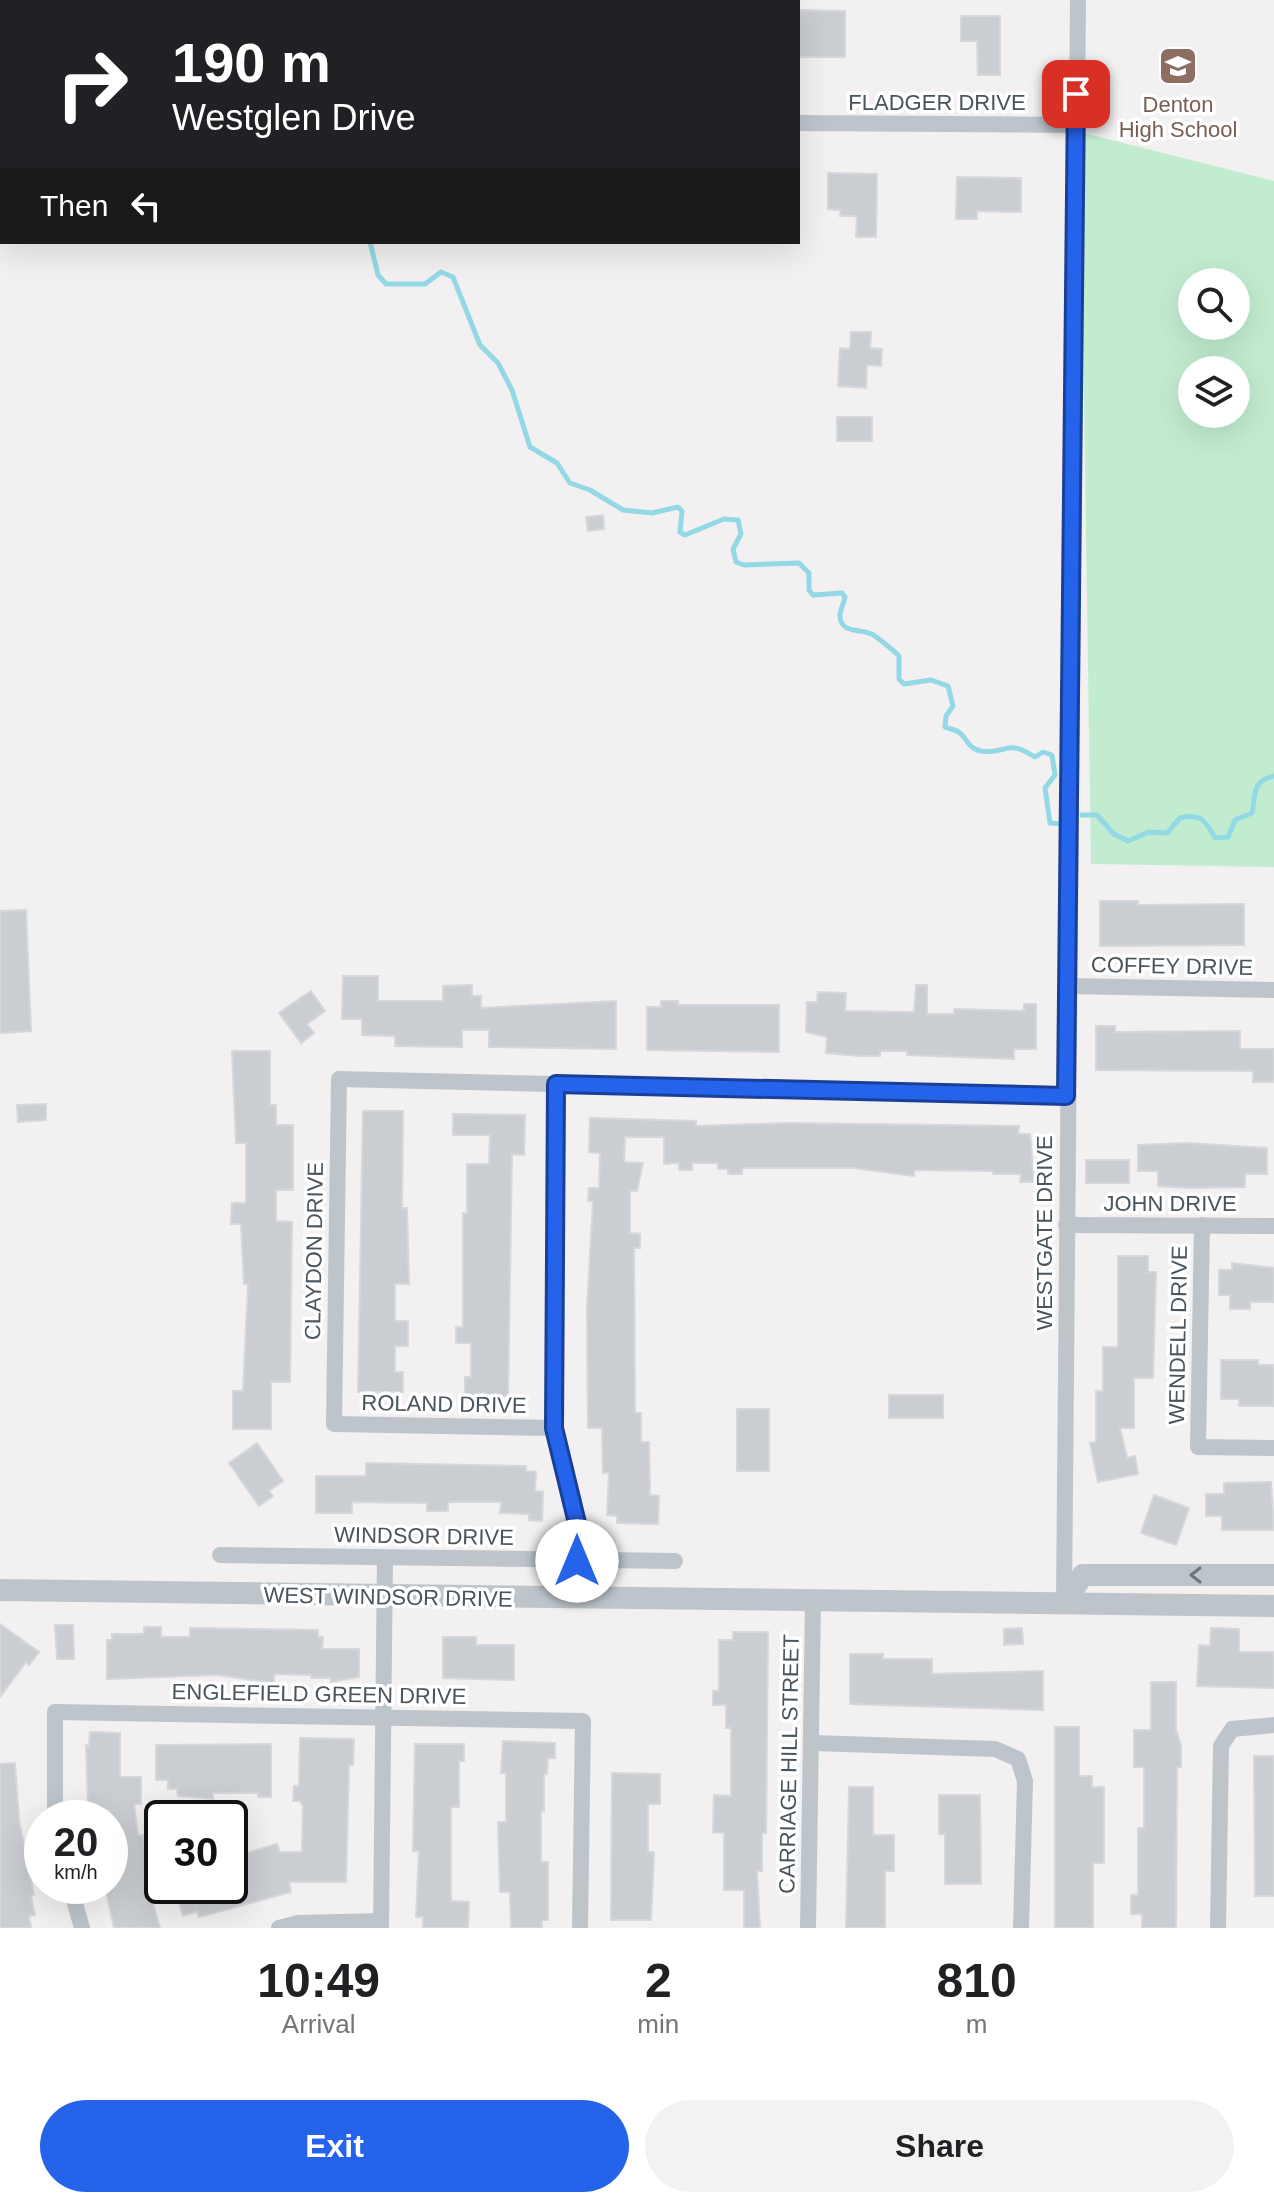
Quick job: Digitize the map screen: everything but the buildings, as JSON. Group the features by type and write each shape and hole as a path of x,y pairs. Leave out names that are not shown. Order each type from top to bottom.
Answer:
{"street":[{"name":"WESTGATE DRIVE","path":"1064,1603 1066,1096 1078,0"},
{"name":"FLADGER DRIVE","path":"800,123 1076,125"},
{"name":"COFFEY DRIVE","path":"1069,986 1274,990"},
{"name":"CLAYDON DRIVE","path":"334,1424 339,1079 556,1084"},
{"path":"576,1600 577,1523 554,1428 556,1084 1066,1096"},
{"name":"JOHN DRIVE","path":"1066,1225 1274,1226"},
{"name":"WENDELL DRIVE","path":"1202,1225 1198,1447 1274,1448"},
{"name":"ROLAND DRIVE","path":"334,1424 554,1428"},
{"name":"WINDSOR DRIVE","path":"220,1555 675,1561"},
{"path":"279,1928 298,1923 381,1925 385,1558"},
{"path":"1064,1603 1083,1575 1274,1575"},
{"name":"WEST WINDSOR DRIVE","path":"0,1590 576,1600 1274,1606"},
{"name":"CARRIAGE HILL STREET","path":"808,1928 813,1600"},
{"name":"ENGLEFIELD GREEN DRIVE","path":"55,1800 55,1712 583,1721 580,1928"},
{"path":"1218,1928 1221,1746 1232,1729 1274,1725"},
{"path":"813,1743 995,1749 1018,1759 1025,1781 1021,1928"},
{"path":"75,1904 82,1928"}],"green space":[{"path":"1080,132 1274,181 1274,867 1091,864"}],"waterway":[{"path":"370,244 378,275 386,284 425,284 441,272 453,277 480,345 498,363 512,390 530,447 557,463 570,483 590,490 623,510 652,513 678,507 682,511 680,532 685,535 724,519 738,520 741,534 733,549 736,562 744,565 799,563 809,573 809,590 813,595 842,593 845,597 840,613 841,622 849,629 870,633 899,656 899,679 904,684 931,680 948,686 953,706 946,716 945,727 956,730 973,748 990,752 1012,748 1035,757 1043,752 1052,755 1055,775 1045,788 1050,823 1062,824"},
{"path":"1082,815 1097,815 1114,834 1128,841 1149,832 1167,833 1180,818 1187,817 1202,820 1215,838 1228,837 1235,820 1252,813 1261,781 1274,776"}],"place":[{"name":"Denton High School","path":"1178,66"}],"route":[{"path":"577,1561 577,1523 554,1428 556,1084 1066,1096 1076,94"}]}
